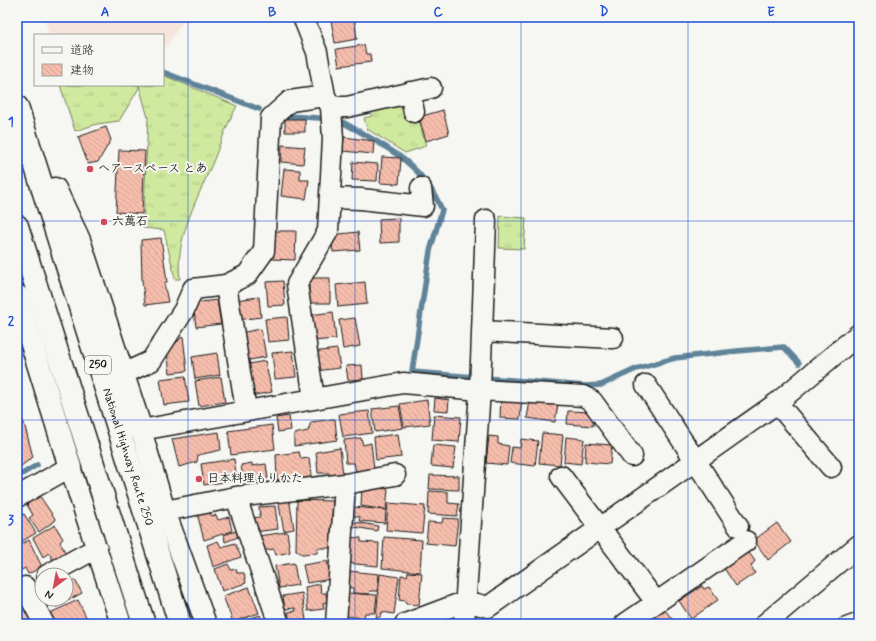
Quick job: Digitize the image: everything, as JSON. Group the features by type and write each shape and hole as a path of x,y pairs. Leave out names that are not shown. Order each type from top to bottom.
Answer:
{"highway":[{"path":"17,106 79,240 141,430"},
{"name":"National Highway Route 250","path":"17,106 180,624"},
{"path":"17,226 144,624"},
{"path":"17,296 70,467"}],"street":[{"path":"304,17 317,52 328,102 334,139 328,231 297,284 314,399"},
{"path":"123,374 151,362 184,310 193,289 226,285 247,275 264,251 271,118 290,102 328,102 347,107 431,88"},
{"path":"410,92 414,112"},
{"path":"330,198 361,199 423,206 421,188"},
{"path":"464,624 481,384 482,331 478,244 486,220"},
{"path":"226,285 246,410"},
{"path":"482,331 613,338"},
{"path":"405,624 466,601 488,606 600,529 777,403 857,339"},
{"path":"206,624 165,512 141,430 403,383 481,384 583,396 592,401 632,456"},
{"path":"625,624 656,602 742,534 646,385"},
{"path":"777,403 831,467"},
{"path":"17,497 70,467 121,624"},
{"path":"165,512 236,497 345,484 395,476"},
{"path":"561,476 656,602"},
{"path":"336,624 345,484"},
{"path":"236,497 279,624"},
{"path":"765,624 859,545"},
{"path":"62,567 97,548"},
{"path":"28,586 44,624"}],"lane":[{"path":"843,624 859,618"}],"shaded area":[{"path":"44,17 186,17 164,50 164,34 49,34"}],"green space":[{"path":"164,75 237,106 187,224 180,251 180,279 175,279 164,230 143,228 148,118 139,86 164,86"},
{"path":"60,86 139,86 119,121 97,124 75,131"},
{"path":"396,105 403,110 406,120 418,117 426,146 405,153 367,129 364,118 372,116 371,112"},
{"path":"500,216 526,218 524,249 499,248"}],"building":[{"path":"354,17 357,39 335,43 331,20"},
{"path":"364,45 366,54 370,54 371,62 339,66 336,49"},
{"path":"443,110 449,134 426,141 419,117"},
{"path":"285,119 305,119 305,132 285,132"},
{"path":"106,127 111,140 98,162 88,164 78,137"},
{"path":"344,137 374,141 373,154 343,151"},
{"path":"282,145 305,147 303,164 281,162"},
{"path":"119,150 145,151 142,214 116,212"},
{"path":"382,157 401,158 399,184 380,183"},
{"path":"353,162 378,164 377,181 352,180"},
{"path":"284,169 300,170 300,180 309,180 306,199 281,196"},
{"path":"399,218 399,242 380,243 379,219"},
{"path":"273,231 296,231 295,260 272,259"},
{"path":"358,232 360,250 333,252 331,235"},
{"path":"161,238 167,282 164,283 168,302 145,305 142,281 141,240"},
{"path":"309,278 330,278 330,303 309,303"},
{"path":"283,281 285,305 268,306 266,282"},
{"path":"365,282 367,304 338,307 336,285"},
{"path":"259,297 261,317 237,320 235,300"},
{"path":"217,300 221,324 196,327 193,303"},
{"path":"333,312 336,339 313,341 310,315"},
{"path":"287,317 289,340 268,342 265,319"},
{"path":"355,318 360,346 343,349 339,320"},
{"path":"261,329 266,357 244,361 239,333"},
{"path":"183,336 187,371 170,373 167,352"},
{"path":"337,349 340,368 315,371 313,352"},
{"path":"293,351 296,377 275,379 272,353"},
{"path":"217,353 220,375 195,379 192,357"},
{"path":"265,361 272,392 250,396 244,365"},
{"path":"362,365 363,379 348,380 346,366"},
{"path":"185,376 189,402 164,405 160,379"},
{"path":"221,377 225,402 199,406 195,381"},
{"path":"501,395 522,397 520,419 500,418"},
{"path":"435,398 449,400 448,411 434,410"},
{"path":"427,400 430,424 404,427 400,404"},
{"path":"530,401 558,404 555,422 527,418"},
{"path":"399,406 403,428 375,432 372,409"},
{"path":"369,411 372,433 343,437 339,414"},
{"path":"568,411 594,412 593,426 567,424"},
{"path":"17,414 24,423 33,457 17,469"},
{"path":"434,415 461,417 459,442 432,440"},
{"path":"289,416 291,430 278,432 276,418"},
{"path":"335,419 337,440 294,446 294,434 308,431 311,422"},
{"path":"272,425 275,449 231,455 228,431"},
{"path":"219,432 221,450 198,455 197,462 179,467 172,439"},
{"path":"542,433 563,435 560,465 539,463"},
{"path":"398,434 401,457 376,460 374,437"},
{"path":"489,436 498,437 498,444 509,446 507,465 486,463"},
{"path":"566,437 584,439 581,464 564,462"},
{"path":"361,438 363,445 371,443 374,469 356,471 354,463 346,463 344,440"},
{"path":"521,439 538,441 535,466 510,463 512,447 520,448"},
{"path":"586,443 612,445 610,464 585,462"},
{"path":"433,445 456,447 453,468 431,466"},
{"path":"340,448 343,475 330,476 329,473 318,473 316,452"},
{"path":"299,452 301,459 309,458 312,483 302,484 301,477 277,480 276,455"},
{"path":"234,459 237,480 204,485 201,464"},
{"path":"252,463 252,466 266,464 268,478 244,484 241,465"},
{"path":"430,475 459,476 459,490 429,489"},
{"path":"362,487 388,489 386,510 361,506"},
{"path":"429,491 448,492 448,503 459,504 457,516 428,514"},
{"path":"37,492 56,520 39,532 29,518 33,515 27,505 29,503 27,499"},
{"path":"289,498 294,529 284,531 278,500"},
{"path":"297,500 333,501 330,548 318,548 317,553 302,554 296,550"},
{"path":"388,503 425,506 422,533 386,530"},
{"path":"275,506 278,529 254,532 252,518 260,517 259,507"},
{"path":"354,507 386,510 385,523 359,521 360,517 354,516"},
{"path":"210,510 211,516 216,515 218,520 229,517 232,531 204,540 197,513"},
{"path":"17,513 19,516 24,514 36,533 17,544"},
{"path":"443,518 458,519 455,546 426,543 428,522 442,523"},
{"path":"349,521 378,526 377,531 349,526"},
{"path":"777,523 791,542 768,560 754,540"},
{"path":"55,525 63,539 60,542 65,552 53,560 49,553 43,557 33,538"},
{"path":"236,531 238,537 225,542 224,535"},
{"path":"287,532 290,552 276,555 274,549 260,551 258,536"},
{"path":"347,537 361,538 361,542 379,543 378,566 345,563"},
{"path":"384,537 422,540 420,572 382,568"},
{"path":"29,540 42,567 34,567 34,571 28,574 25,568 20,571 17,565 17,546"},
{"path":"218,541 221,547 235,543 241,557 213,567 207,545"},
{"path":"747,550 755,561 751,566 755,573 736,586 723,567"},
{"path":"327,561 331,579 307,583 303,565"},
{"path":"294,563 298,585 279,588 275,566"},
{"path":"228,564 231,570 236,569 237,573 244,573 246,583 222,591 215,569"},
{"path":"348,571 379,574 377,591 370,591 369,594 353,593 353,588 346,587"},
{"path":"408,572 422,573 419,605 406,604 405,601 399,600 401,575 407,576"},
{"path":"380,574 399,577 394,614 382,612 381,616 376,619"},
{"path":"74,580 75,580 82,593 74,597"},
{"path":"320,584 321,593 326,593 327,602 323,603 324,609 308,611 305,587"},
{"path":"702,586 704,589 709,587 718,600 691,619 679,601"},
{"path":"249,587 259,613 233,622 223,596"},
{"path":"302,593 306,620 290,622 288,612 296,611 295,608 285,609 283,596"},
{"path":"347,593 377,595 375,613 365,613 364,618 345,616"},
{"path":"78,600 88,621 82,624 56,624 50,613 63,607 74,607 74,602"},
{"path":"19,602 24,609 28,608 38,624 17,624 17,603"},
{"path":"665,610 676,624 654,624 652,619"},
{"path":"260,615 264,624 236,624"}],"waterway":[{"path":"164,72 259,109"},
{"path":"288,116 319,118"},
{"path":"344,123 375,140 414,168 434,194 442,210 430,251 412,372 585,386 601,385 636,369 675,358 737,351 784,347 799,363"},
{"path":"17,477 37,465"}],"place":[{"name":"ヘアースペース とあ","path":"90,169"},
{"name":"六萬石","path":"104,222"},
{"name":"日本料理もりかた","path":"199,479"}]}
